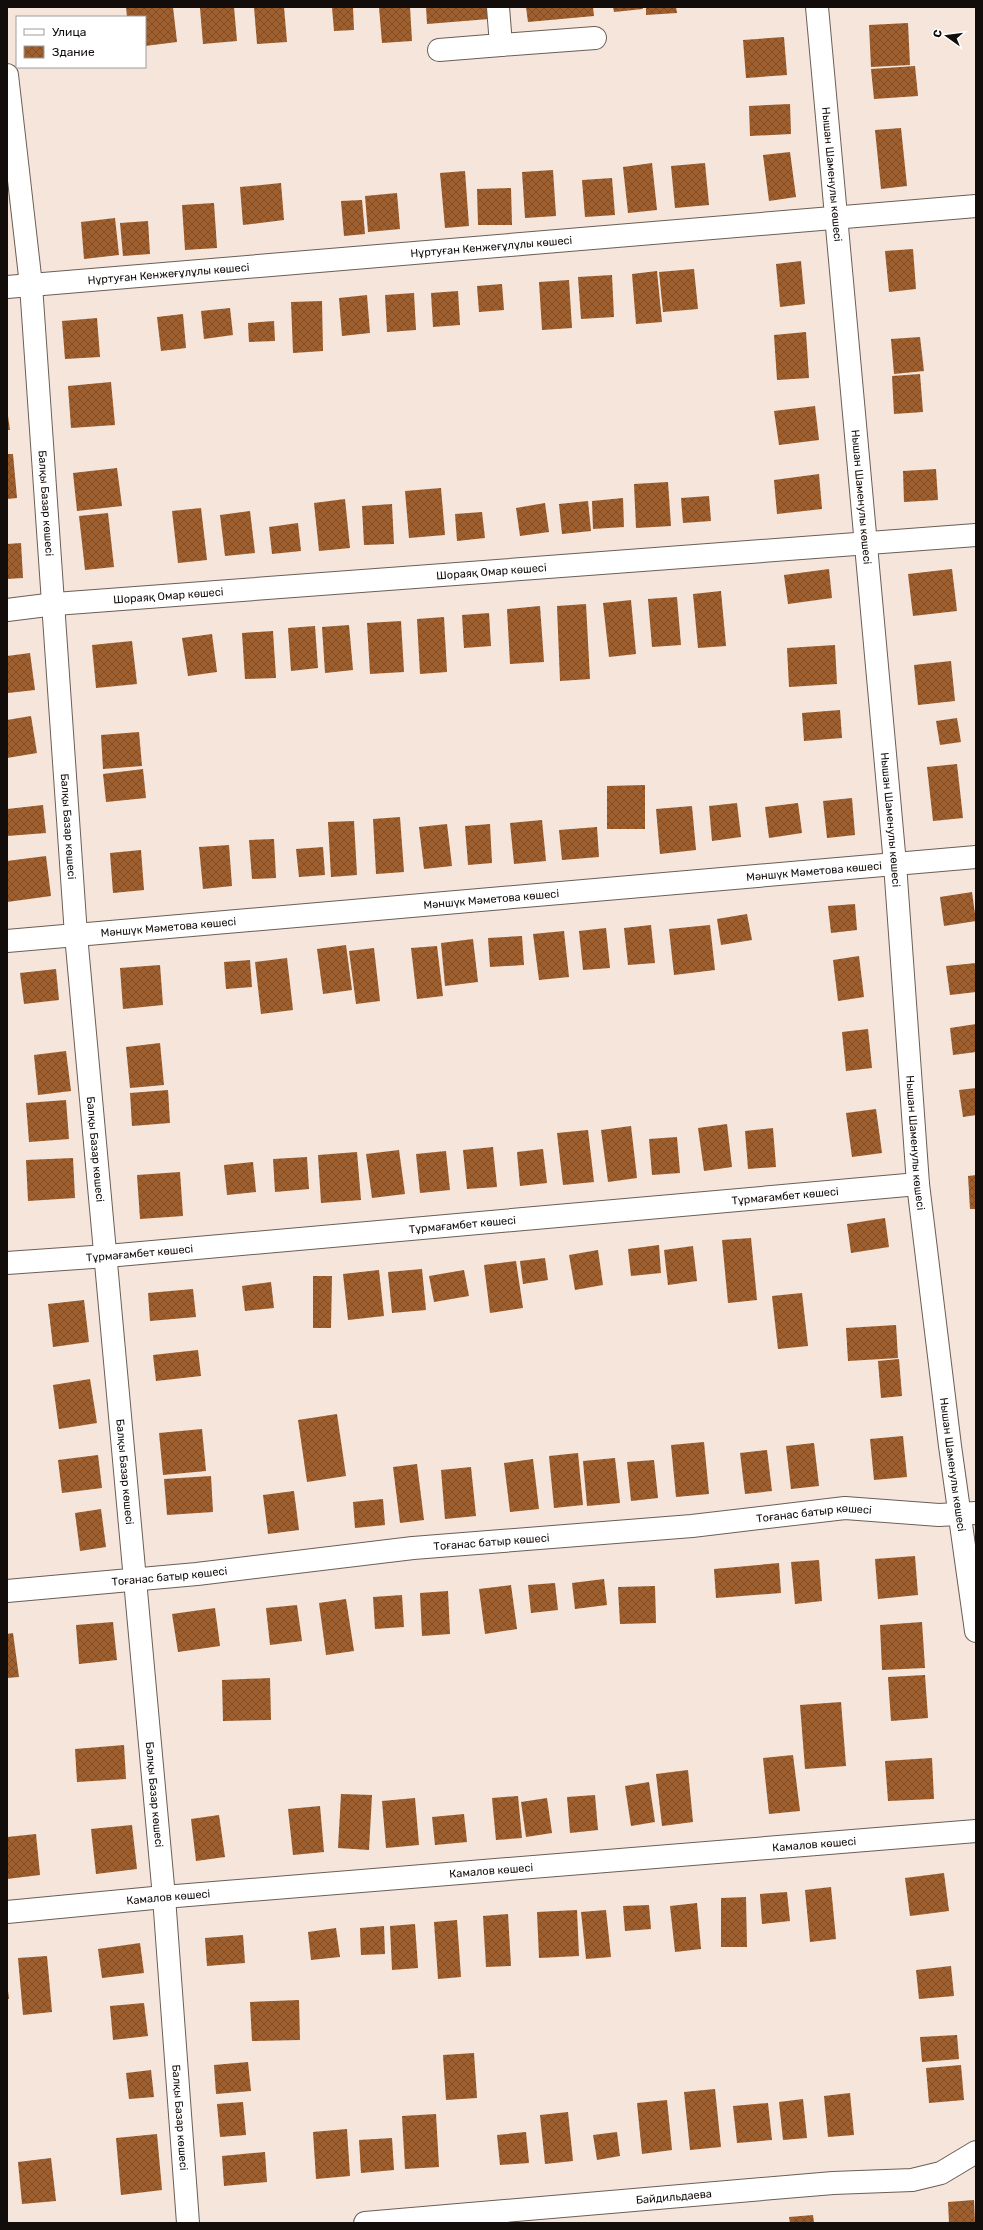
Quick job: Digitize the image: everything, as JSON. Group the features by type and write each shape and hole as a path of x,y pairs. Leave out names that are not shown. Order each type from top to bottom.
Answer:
{"street":[{"path":"498,7 501,45"},
{"name":"Нышан Шаменулы көшесі","path":"817,7 895,864 918,1184 950,1446 968,1514 976,1631"},
{"path":"439,50 595,38"},
{"name":"Балқы Базар көшесі","path":"7,75 32,285 76,935 107,1256 164,1897 188,2223"},
{"name":"Нұртуған Кенжеғұлұлы көшесі","path":"7,287 976,206"},
{"name":"Шораяқ Омар көшесі","path":"7,610 54,604 976,535"},
{"name":"Мәншүк Мәметова көшесі","path":"7,941 976,857"},
{"name":"Тұрмағамбет көшесі","path":"7,1263 107,1256 918,1184"},
{"name":"Тоғанас батыр көшесі","path":"7,1591 135,1578 197,1574 412,1548 692,1526 844,1508 968,1514"},
{"name":"Камалов көшесі","path":"7,1912 164,1897 976,1831"},
{"name":"Байдильдаева","path":"365,2223 825,2184 912,2180 941,2173 976,2152"}],"building":[{"path":"126,7 173,7 177,42 146,46 146,16 127,16"},
{"path":"234,7 237,41 203,44 200,8"},
{"path":"254,7 284,7 287,42 257,44"},
{"path":"332,7 353,7 354,30 334,31"},
{"path":"379,7 410,7 412,41 382,43"},
{"path":"426,7 488,7 489,19 427,24"},
{"path":"526,7 593,7 594,16 528,22"},
{"path":"613,7 642,7 643,9 614,12"},
{"path":"646,7 676,7 677,13 646,15"},
{"path":"908,23 910,65 871,67 869,25"},
{"path":"784,37 787,75 746,78 743,40"},
{"path":"915,66 918,96 874,99 871,69"},
{"path":"790,104 791,134 750,136 749,106"},
{"path":"901,128 907,186 881,189 875,130"},
{"path":"790,152 796,197 769,201 763,155"},
{"path":"652,163 657,210 628,213 623,167"},
{"path":"705,163 709,205 675,208 671,166"},
{"path":"553,170 556,216 525,218 522,172"},
{"path":"465,171 469,226 445,228 440,173"},
{"path":"612,178 615,215 585,217 582,180"},
{"path":"281,183 284,220 243,225 240,187"},
{"path":"511,188 512,225 478,225 477,189"},
{"path":"397,193 400,229 368,232 365,196"},
{"path":"362,200 365,234 344,236 341,201"},
{"path":"214,203 217,248 185,250 182,205"},
{"path":"115,218 119,255 84,259 81,222"},
{"path":"148,221 150,254 123,256 120,223"},
{"path":"913,249 916,289 889,292 885,251"},
{"path":"801,261 805,304 780,307 776,264"},
{"path":"694,269 698,309 663,312 659,272"},
{"path":"657,271 662,322 636,324 632,274"},
{"path":"612,275 614,317 581,319 578,277"},
{"path":"569,280 572,328 542,330 539,282"},
{"path":"502,284 504,310 479,312 477,286"},
{"path":"458,291 460,325 433,327 431,293"},
{"path":"414,293 416,330 387,332 385,295"},
{"path":"367,295 370,333 342,336 339,298"},
{"path":"322,301 323,351 293,353 291,302"},
{"path":"230,308 233,335 204,339 201,311"},
{"path":"183,314 186,348 161,351 157,317"},
{"path":"97,318 100,357 65,359 62,321"},
{"path":"274,321 275,341 249,342 248,323"},
{"path":"806,332 809,378 777,380 774,335"},
{"path":"920,337 924,371 894,374 891,339"},
{"path":"920,374 923,412 894,414 892,376"},
{"path":"111,382 115,425 71,428 68,386"},
{"path":"815,406 819,440 779,445 774,411"},
{"path":"7,409 10,430 7,430"},
{"path":"7,454 13,454 17,498 7,499"},
{"path":"117,468 122,506 77,511 73,473"},
{"path":"936,469 938,500 904,502 903,471"},
{"path":"819,474 822,509 777,514 774,480"},
{"path":"668,482 671,526 636,528 634,484"},
{"path":"441,488 445,535 409,538 405,491"},
{"path":"709,496 711,521 683,523 681,498"},
{"path":"623,498 624,527 593,529 592,501"},
{"path":"345,499 350,548 319,551 314,503"},
{"path":"588,501 591,531 562,534 559,504"},
{"path":"545,503 549,532 520,536 516,508"},
{"path":"392,504 394,544 364,545 362,506"},
{"path":"201,508 207,560 178,563 172,511"},
{"path":"250,511 255,553 225,556 220,515"},
{"path":"482,512 485,538 457,541 455,514"},
{"path":"108,513 114,567 85,570 79,516"},
{"path":"298,523 301,551 272,554 269,527"},
{"path":"21,543 23,578 7,579 7,544"},
{"path":"829,569 832,598 788,604 784,575"},
{"path":"952,569 957,611 913,616 908,574"},
{"path":"721,591 726,646 698,648 693,594"},
{"path":"677,597 681,645 652,647 648,599"},
{"path":"631,600 636,654 609,657 603,603"},
{"path":"586,604 590,679 560,681 557,606"},
{"path":"540,606 544,662 510,664 507,609"},
{"path":"489,613 491,646 464,648 462,615"},
{"path":"444,617 447,672 420,674 417,619"},
{"path":"401,621 404,672 370,674 367,623"},
{"path":"349,625 353,670 325,673 322,627"},
{"path":"315,626 318,668 291,671 288,628"},
{"path":"273,631 276,678 245,679 242,633"},
{"path":"212,634 217,672 188,676 182,638"},
{"path":"132,641 137,684 96,688 92,645"},
{"path":"835,645 837,684 789,687 787,648"},
{"path":"30,653 35,690 8,693 7,656"},
{"path":"951,661 955,701 918,705 914,665"},
{"path":"840,710 842,738 804,741 802,713"},
{"path":"31,716 37,753 7,758 7,720"},
{"path":"957,718 961,742 940,745 936,721"},
{"path":"139,732 142,766 103,769 101,735"},
{"path":"957,764 963,818 933,821 927,767"},
{"path":"143,769 146,798 106,802 103,774"},
{"path":"645,785 645,829 607,829 607,786"},
{"path":"852,798 855,835 827,838 823,801"},
{"path":"737,803 741,837 712,841 709,806"},
{"path":"798,803 802,833 769,838 765,807"},
{"path":"43,805 46,833 7,836 7,809"},
{"path":"692,806 696,850 660,854 656,809"},
{"path":"400,817 404,872 376,874 373,819"},
{"path":"542,820 546,861 514,864 510,823"},
{"path":"354,821 357,875 331,877 328,822"},
{"path":"447,824 452,866 424,869 419,827"},
{"path":"490,824 492,863 468,865 465,826"},
{"path":"597,827 599,857 562,860 559,830"},
{"path":"274,839 276,878 252,879 249,840"},
{"path":"229,845 232,886 203,889 199,847"},
{"path":"323,847 325,875 299,877 296,849"},
{"path":"141,850 144,890 113,893 110,853"},
{"path":"46,856 51,896 7,902 7,861"},
{"path":"972,892 976,921 944,926 940,897"},
{"path":"855,904 857,930 831,933 828,906"},
{"path":"747,914 752,940 721,945 717,919"},
{"path":"651,925 655,963 628,965 624,928"},
{"path":"710,925 715,970 674,975 669,929"},
{"path":"606,928 610,968 583,970 579,931"},
{"path":"564,931 569,977 539,980 533,934"},
{"path":"522,936 524,965 490,967 488,938"},
{"path":"473,939 478,982 445,986 441,943"},
{"path":"346,945 352,990 323,994 317,949"},
{"path":"437,946 443,996 417,999 411,948"},
{"path":"374,948 380,1001 356,1004 349,951"},
{"path":"859,956 864,997 838,1001 833,960"},
{"path":"287,958 293,1010 261,1014 255,962"},
{"path":"250,960 252,987 226,989 224,962"},
{"path":"976,963 976,992 950,995 946,966"},
{"path":"160,965 163,1005 123,1009 120,968"},
{"path":"56,969 59,1000 24,1004 20,973"},
{"path":"976,1024 976,1052 953,1055 950,1028"},
{"path":"868,1029 872,1068 846,1071 842,1032"},
{"path":"160,1043 164,1085 130,1088 126,1047"},
{"path":"66,1051 71,1091 38,1095 34,1055"},
{"path":"976,1088 976,1115 963,1117 959,1090"},
{"path":"168,1090 170,1123 132,1126 130,1093"},
{"path":"66,1100 69,1139 29,1142 26,1103"},
{"path":"876,1109 882,1153 852,1157 846,1113"},
{"path":"727,1124 732,1167 704,1171 698,1128"},
{"path":"631,1126 637,1178 608,1182 601,1130"},
{"path":"773,1128 776,1167 748,1169 745,1131"},
{"path":"588,1130 594,1182 563,1185 557,1133"},
{"path":"677,1137 680,1173 652,1175 649,1139"},
{"path":"493,1147 497,1187 467,1189 463,1150"},
{"path":"543,1149 547,1183 520,1186 517,1152"},
{"path":"399,1150 405,1194 372,1198 366,1154"},
{"path":"446,1151 450,1190 420,1193 416,1154"},
{"path":"357,1152 361,1200 321,1203 318,1155"},
{"path":"307,1157 309,1189 275,1192 273,1159"},
{"path":"73,1158 75,1198 28,1201 26,1160"},
{"path":"253,1162 256,1192 227,1195 224,1165"},
{"path":"180,1172 183,1216 140,1219 137,1175"},
{"path":"976,1175 976,1209 970,1209 968,1176"},
{"path":"885,1218 889,1247 851,1253 847,1224"},
{"path":"751,1238 757,1300 728,1303 722,1240"},
{"path":"659,1245 661,1273 631,1276 628,1249"},
{"path":"693,1246 697,1281 668,1285 664,1250"},
{"path":"598,1250 603,1285 575,1290 569,1255"},
{"path":"545,1258 548,1280 523,1284 520,1261"},
{"path":"516,1261 523,1308 490,1313 484,1265"},
{"path":"422,1269 426,1310 392,1313 388,1272"},
{"path":"379,1270 384,1316 348,1320 343,1274"},
{"path":"464,1270 469,1296 434,1302 429,1276"},
{"path":"313,1276 332,1276 331,1328 313,1328"},
{"path":"271,1282 274,1308 245,1311 242,1286"},
{"path":"193,1289 196,1317 150,1321 148,1293"},
{"path":"802,1293 808,1346 778,1349 772,1296"},
{"path":"84,1300 89,1342 53,1347 48,1304"},
{"path":"896,1325 898,1358 848,1361 846,1328"},
{"path":"198,1350 201,1376 156,1381 153,1355"},
{"path":"899,1359 902,1396 881,1398 878,1361"},
{"path":"90,1379 97,1423 59,1429 53,1385"},
{"path":"337,1414 346,1476 307,1482 298,1420"},
{"path":"202,1429 206,1471 163,1475 159,1433"},
{"path":"903,1436 907,1477 874,1480 870,1439"},
{"path":"704,1442 709,1494 676,1497 671,1445"},
{"path":"814,1443 819,1486 791,1489 786,1446"},
{"path":"767,1450 772,1491 745,1494 740,1453"},
{"path":"578,1453 583,1505 554,1508 549,1456"},
{"path":"98,1455 102,1488 62,1493 58,1460"},
{"path":"615,1458 620,1503 587,1506 583,1461"},
{"path":"533,1459 539,1509 510,1512 504,1463"},
{"path":"654,1460 658,1498 631,1501 627,1462"},
{"path":"417,1464 424,1520 400,1523 393,1467"},
{"path":"471,1467 476,1516 445,1519 441,1470"},
{"path":"211,1476 213,1512 167,1515 164,1479"},
{"path":"294,1491 299,1530 268,1534 263,1495"},
{"path":"383,1499 385,1525 355,1528 353,1502"},
{"path":"101,1509 106,1547 80,1551 75,1513"},
{"path":"915,1556 918,1595 878,1599 875,1559"},
{"path":"819,1560 822,1601 795,1604 791,1562"},
{"path":"779,1563 781,1593 716,1598 714,1569"},
{"path":"604,1579 607,1605 575,1609 572,1583"},
{"path":"555,1583 558,1610 531,1613 528,1585"},
{"path":"511,1585 517,1629 485,1634 479,1589"},
{"path":"655,1586 656,1623 620,1624 618,1587"},
{"path":"448,1591 450,1634 422,1636 420,1593"},
{"path":"402,1595 404,1627 375,1629 373,1597"},
{"path":"346,1599 354,1651 326,1655 319,1603"},
{"path":"297,1605 302,1641 270,1645 266,1608"},
{"path":"215,1608 220,1646 178,1652 172,1614"},
{"path":"113,1622 117,1660 79,1664 76,1625"},
{"path":"922,1622 925,1668 882,1670 880,1625"},
{"path":"13,1633 19,1677 7,1678 7,1634"},
{"path":"925,1675 928,1718 891,1721 888,1677"},
{"path":"270,1678 271,1720 223,1721 222,1680"},
{"path":"841,1702 846,1766 805,1769 800,1705"},
{"path":"124,1745 126,1779 77,1782 75,1749"},
{"path":"793,1755 800,1811 769,1814 763,1758"},
{"path":"932,1758 934,1799 888,1801 885,1761"},
{"path":"688,1770 693,1822 662,1826 656,1774"},
{"path":"649,1782 655,1822 631,1826 625,1786"},
{"path":"341,1794 372,1795 369,1850 338,1848"},
{"path":"595,1795 598,1830 570,1833 567,1797"},
{"path":"518,1796 522,1838 496,1840 492,1798"},
{"path":"415,1798 419,1845 386,1848 382,1801"},
{"path":"547,1798 552,1833 526,1837 521,1802"},
{"path":"320,1806 324,1852 293,1855 288,1809"},
{"path":"464,1814 467,1842 435,1845 432,1817"},
{"path":"219,1815 225,1857 196,1861 191,1819"},
{"path":"132,1825 137,1869 96,1874 91,1829"},
{"path":"36,1834 40,1875 7,1879 7,1837"},
{"path":"944,1873 949,1911 910,1916 905,1878"},
{"path":"831,1887 836,1939 810,1942 805,1890"},
{"path":"787,1892 790,1921 762,1924 760,1894"},
{"path":"746,1897 747,1947 721,1947 721,1898"},
{"path":"697,1903 701,1949 675,1952 670,1906"},
{"path":"649,1905 651,1929 625,1931 623,1906"},
{"path":"577,1910 579,1956 539,1958 537,1912"},
{"path":"606,1910 611,1957 586,1959 581,1912"},
{"path":"508,1914 511,1966 486,1967 483,1916"},
{"path":"457,1920 461,1977 438,1979 434,1922"},
{"path":"415,1924 418,1968 392,1970 390,1926"},
{"path":"384,1926 385,1954 361,1955 360,1928"},
{"path":"336,1928 340,1957 311,1960 308,1932"},
{"path":"243,1935 245,1963 207,1966 205,1938"},
{"path":"140,1943 144,1973 102,1978 98,1949"},
{"path":"47,1956 52,2012 23,2015 18,1958"},
{"path":"951,1966 954,1996 919,1999 916,1970"},
{"path":"7,1983 9,1999 7,1999"},
{"path":"299,2000 300,2040 252,2041 250,2002"},
{"path":"144,2003 148,2036 113,2040 110,2006"},
{"path":"957,2035 959,2059 922,2062 920,2037"},
{"path":"474,2053 477,2098 446,2100 443,2055"},
{"path":"248,2062 251,2091 216,2094 214,2065"},
{"path":"961,2065 964,2100 929,2103 926,2068"},
{"path":"151,2070 154,2097 129,2099 126,2073"},
{"path":"715,2089 721,2147 690,2150 684,2092"},
{"path":"850,2093 854,2135 828,2137 824,2096"},
{"path":"803,2099 807,2138 783,2140 779,2102"},
{"path":"667,2100 672,2150 642,2154 637,2103"},
{"path":"243,2102 246,2135 220,2137 217,2104"},
{"path":"768,2103 772,2140 737,2143 733,2106"},
{"path":"568,2112 573,2161 545,2164 540,2115"},
{"path":"436,2114 439,2167 405,2169 402,2116"},
{"path":"347,2129 350,2176 316,2179 313,2132"},
{"path":"526,2132 529,2163 500,2165 497,2135"},
{"path":"617,2132 620,2156 597,2160 593,2135"},
{"path":"157,2134 162,2190 121,2195 116,2138"},
{"path":"392,2138 394,2170 361,2173 359,2140"},
{"path":"265,2152 267,2182 224,2186 222,2156"},
{"path":"51,2158 56,2201 22,2204 18,2162"},
{"path":"974,2200 975,2223 949,2223 948,2202"},
{"path":"813,2215 814,2223 790,2223 789,2217"}]}
